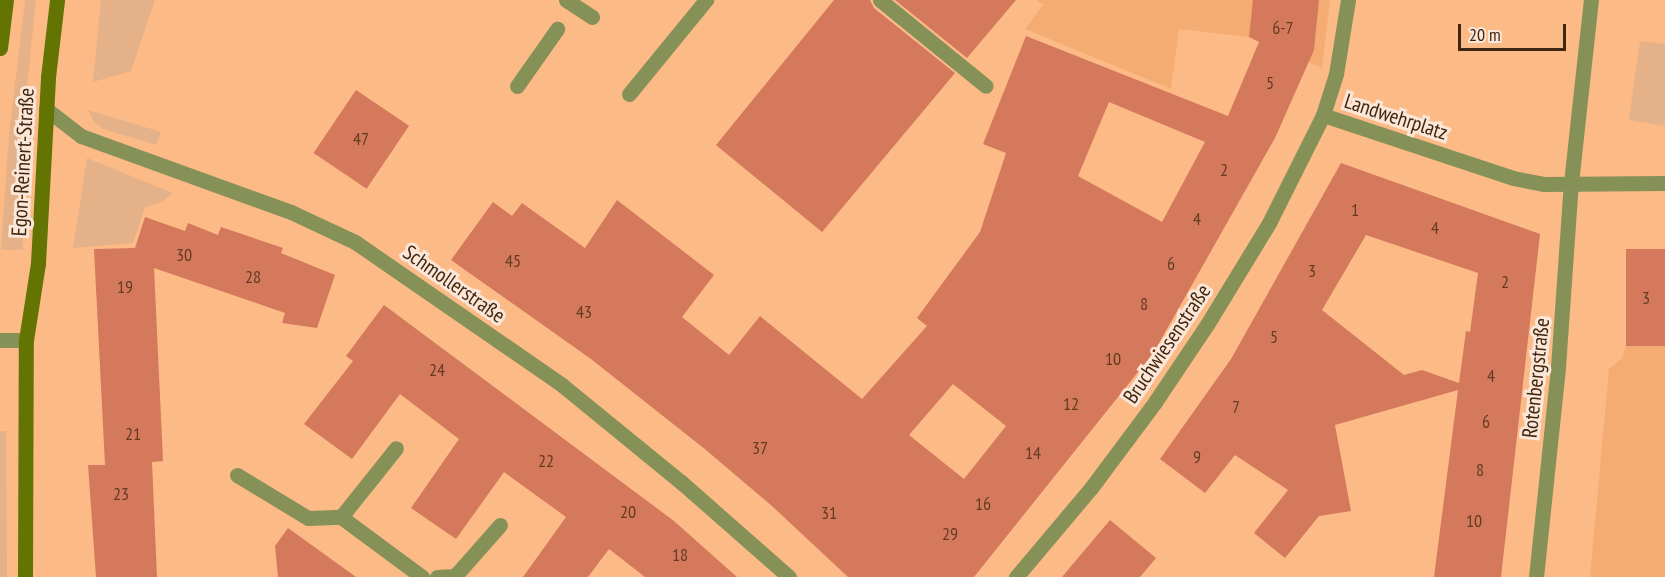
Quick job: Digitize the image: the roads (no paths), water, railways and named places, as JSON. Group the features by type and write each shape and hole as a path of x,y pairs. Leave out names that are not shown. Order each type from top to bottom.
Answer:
{"main road":[{"path":"0,48 6,0"},
{"name":"Egon-Reinert-Straße","path":"25,577 26,340 38,263 46,109 57,0"}],"street":[{"path":"566,0 592,17"},
{"path":"629,94 706,0"},
{"path":"880,0 986,86"},
{"name":"Landwehrplatz","path":"1348,0 1336,74 1323,115 1513,178 1543,183 1665,183"},
{"path":"1571,183 1591,0"},
{"path":"517,86 556,28"},
{"name":"Schmollerstraße","path":"46,109 81,136 329,228 399,271 562,385 681,482 789,577"},
{"name":"Bruchwiesenstraße","path":"1016,577 1091,488 1175,373 1269,223 1323,115"},
{"name":"Rotenbergstraße","path":"1536,577 1562,331 1571,183"},
{"path":"0,340 26,340"},
{"path":"341,517 396,448"},
{"path":"237,475 308,518 341,517 422,577"},
{"path":"437,577 455,576 468,565 500,525"}]}
